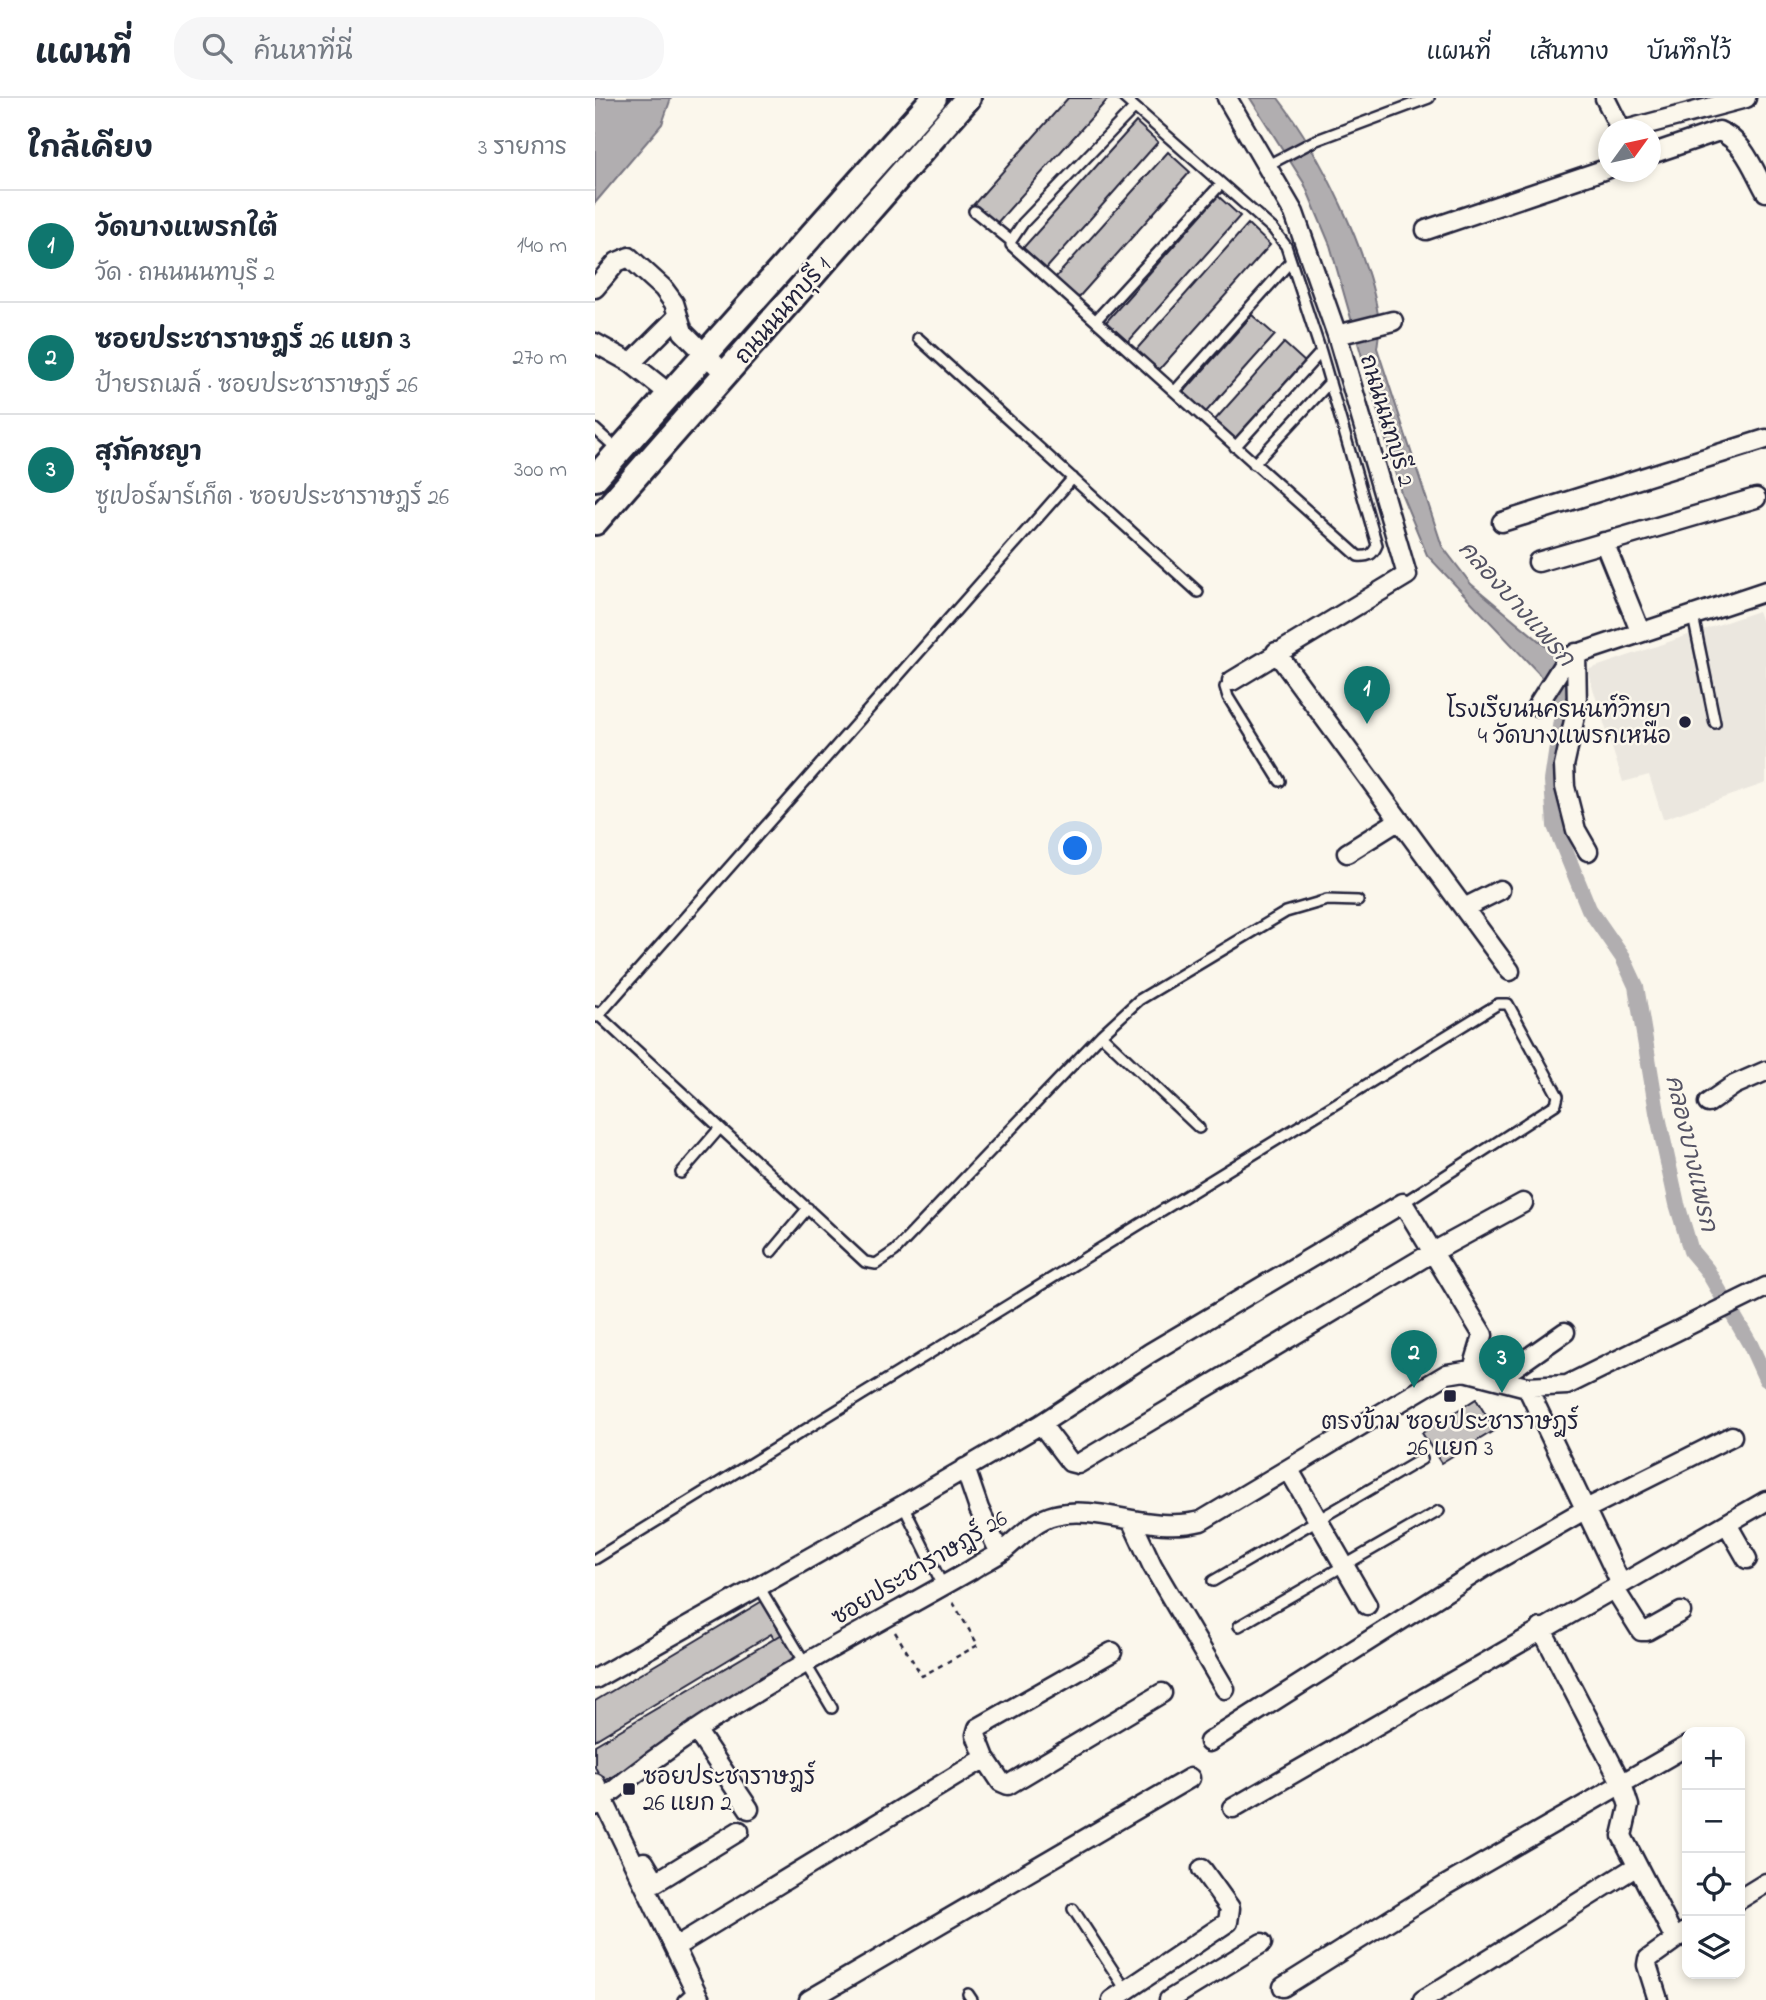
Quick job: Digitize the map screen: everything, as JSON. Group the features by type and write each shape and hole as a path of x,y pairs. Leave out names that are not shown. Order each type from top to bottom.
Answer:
{"main road":[{"name":"ถนนนนทบุรี 1","path":"595,478 934,98"},
{"name":"ถนนนนทบุรี 1","path":"595,522 968,98"}],"street":[{"name":"ถนนนนทบุรี 2","path":"1227,98 1274,162 1342,334 1407,575 1232,681"},
{"path":"1605,98 1617,119"},
{"path":"1656,119 1702,104 1746,98"},
{"path":"1661,150 1719,131 1732,136 1766,192"},
{"path":"1426,230 1598,171"},
{"path":"595,288 617,262 629,257 663,289 674,303 683,332 725,374"},
{"path":"632,363 678,316"},
{"path":"1342,334 1389,322"},
{"path":"595,343 632,363 671,395"},
{"path":"1502,522 1766,439"},
{"path":"1538,562 1756,498"},
{"path":"1604,542 1640,631"},
{"path":"1537,706 1570,657 1640,631 1766,591"},
{"path":"1276,652 1510,971"},
{"path":"1570,657 1577,707 1564,766 1565,787 1576,830 1588,851"},
{"path":"1346,853 1398,821"},
{"path":"1464,908 1500,890"},
{"path":"1708,1103 1734,1085 1766,1071"},
{"path":"595,1679 760,1588 1041,1424 1150,1353 1403,1203 1483,1335 1472,1372"},
{"path":"1041,1424 1070,1462 1078,1464 1433,1252 1523,1203"},
{"name":"ซอยประชาราษฎร์ 26","path":"601,1801 634,1772 696,1730 804,1663 1000,1553 1037,1523 1054,1515 1079,1513 1164,1526 1202,1521 1447,1374 1472,1372 1527,1387 1567,1385 1758,1290"},
{"path":"1498,1379 1565,1332"},
{"path":"1527,1387 1641,1631 1647,1631 1681,1612"},
{"path":"1209,1742 1488,1565 1586,1509 1732,1436"},
{"path":"965,1468 979,1508 1000,1553"},
{"path":"1289,1470 1367,1605"},
{"path":"1233,1808 1541,1628 1766,1502"},
{"path":"1132,1522 1151,1565 1225,1689"},
{"path":"1727,1524 1747,1559"},
{"path":"1541,1628 1622,1784 1629,1806 1622,1836 1637,1866 1681,1935 1648,1959 1647,1965 1658,2000"},
{"path":"1112,1653 978,1728 976,1735 985,1758 1001,1782 1008,1785 1162,1693"},
{"path":"696,1730 749,1809"},
{"path":"1283,1987 1446,1885 1682,1749"},
{"path":"675,1947 985,1758"},
{"path":"809,2000 1190,1778"},
{"path":"601,1801 639,1864 656,1882 739,1831"},
{"path":"628,1835 693,1996"},
{"path":"1423,2000 1637,1866"},
{"path":"1119,1995 1228,1922 1230,1908 1202,1869"},
{"path":"1745,1896 1766,1883"},
{"path":"1169,2000 1262,1943"}],"lane":[{"path":"974,211 1358,556 1367,556 1374,551 1377,545 1330,382 1286,246 1273,229 1124,98"},
{"path":"1274,162 1314,141 1429,98"},
{"path":"1011,242 1023,223 1135,108"},
{"path":"1096,320 1221,184"},
{"path":"1175,391 1290,261"},
{"path":"918,338 1198,592"},
{"path":"1235,447 1321,352"},
{"path":"1254,464 1330,382"},
{"path":"595,429 620,451"},
{"path":"1073,478 596,1015 866,1262 880,1262 904,1242 1101,1035 1139,1000 1286,912 1327,900 1357,901"},
{"path":"1693,616 1715,723"},
{"path":"1232,681 1225,687 1227,697 1280,781"},
{"path":"595,1559 1486,1011 1498,1004 1508,1004 1558,1096 1556,1104 1403,1203"},
{"path":"1101,1035 1199,1128"},
{"path":"681,1173 719,1129"},
{"path":"771,1252 808,1208"},
{"path":"1213,1581 1422,1458"},
{"path":"903,1505 943,1586"},
{"path":"1239,1626 1439,1511"},
{"path":"760,1588 832,1708"},
{"path":"1073,1909 1119,1995"}],"path":[{"path":"887,1617 922,1676 978,1645 943,1586"}],"shaded area":[{"path":"595,98 671,98 662,124 595,203"},
{"path":"1250,98 1278,98 1326,174 1366,266 1379,322 1377,348 1442,546 1471,584 1550,650 1558,663 1545,680 1427,555 1401,493 1330,245 1304,183"},
{"name":"โรงเรียนนครนนท์วิทยา 4 วัดบางแพรกเหนือ","path":"1758,611 1766,633 1766,783 1663,819 1649,775 1623,782 1587,670"}],"building":[{"path":"1068,98 1109,98 996,224 974,204"},
{"path":"1136,122 1158,142 1046,269 1023,248"},
{"path":"1168,152 1190,172 1078,298 1055,278"},
{"path":"1218,196 1240,216 1128,342 1106,322"},
{"path":"1248,224 1270,245 1158,371 1135,351"},
{"path":"1252,315 1275,335 1205,413 1183,393"},
{"path":"1284,343 1306,363 1237,441 1214,421"},
{"path":"1476,1399 1495,1430 1441,1463 1422,1433"},
{"path":"764,1600 784,1633 774,1639 771,1634 595,1740 595,1701"},
{"path":"784,1633 802,1664 603,1782 595,1767 595,1745"}],"waterway":[{"name":"คลองบางแพรก","path":"1546,669 1561,685 1564,700 1552,781 1555,826 1589,909 1623,958 1636,986 1657,1112 1677,1204 1691,1251 1707,1270 1750,1344 1766,1379"}],"place":[{"name":"โรงเรียนนครนนท์วิทยา 4 วัดบางแพรกเหนือ","path":"1685,722"},
{"name":"วัดบางแพรกใต้","path":"1367,724"},
{"name":"ซอยประชาราษฎร์ 26 แยก 3","path":"1414,1388"},
{"name":"สุภัคชญา","path":"1502,1393"},
{"name":"ตรงข้าม ซอยประชาราษฎร์ 26 แยก 3","path":"1450,1396"},
{"name":"ซอยประชาราษฎร์ 26 แยก 2","path":"629,1789"}]}
